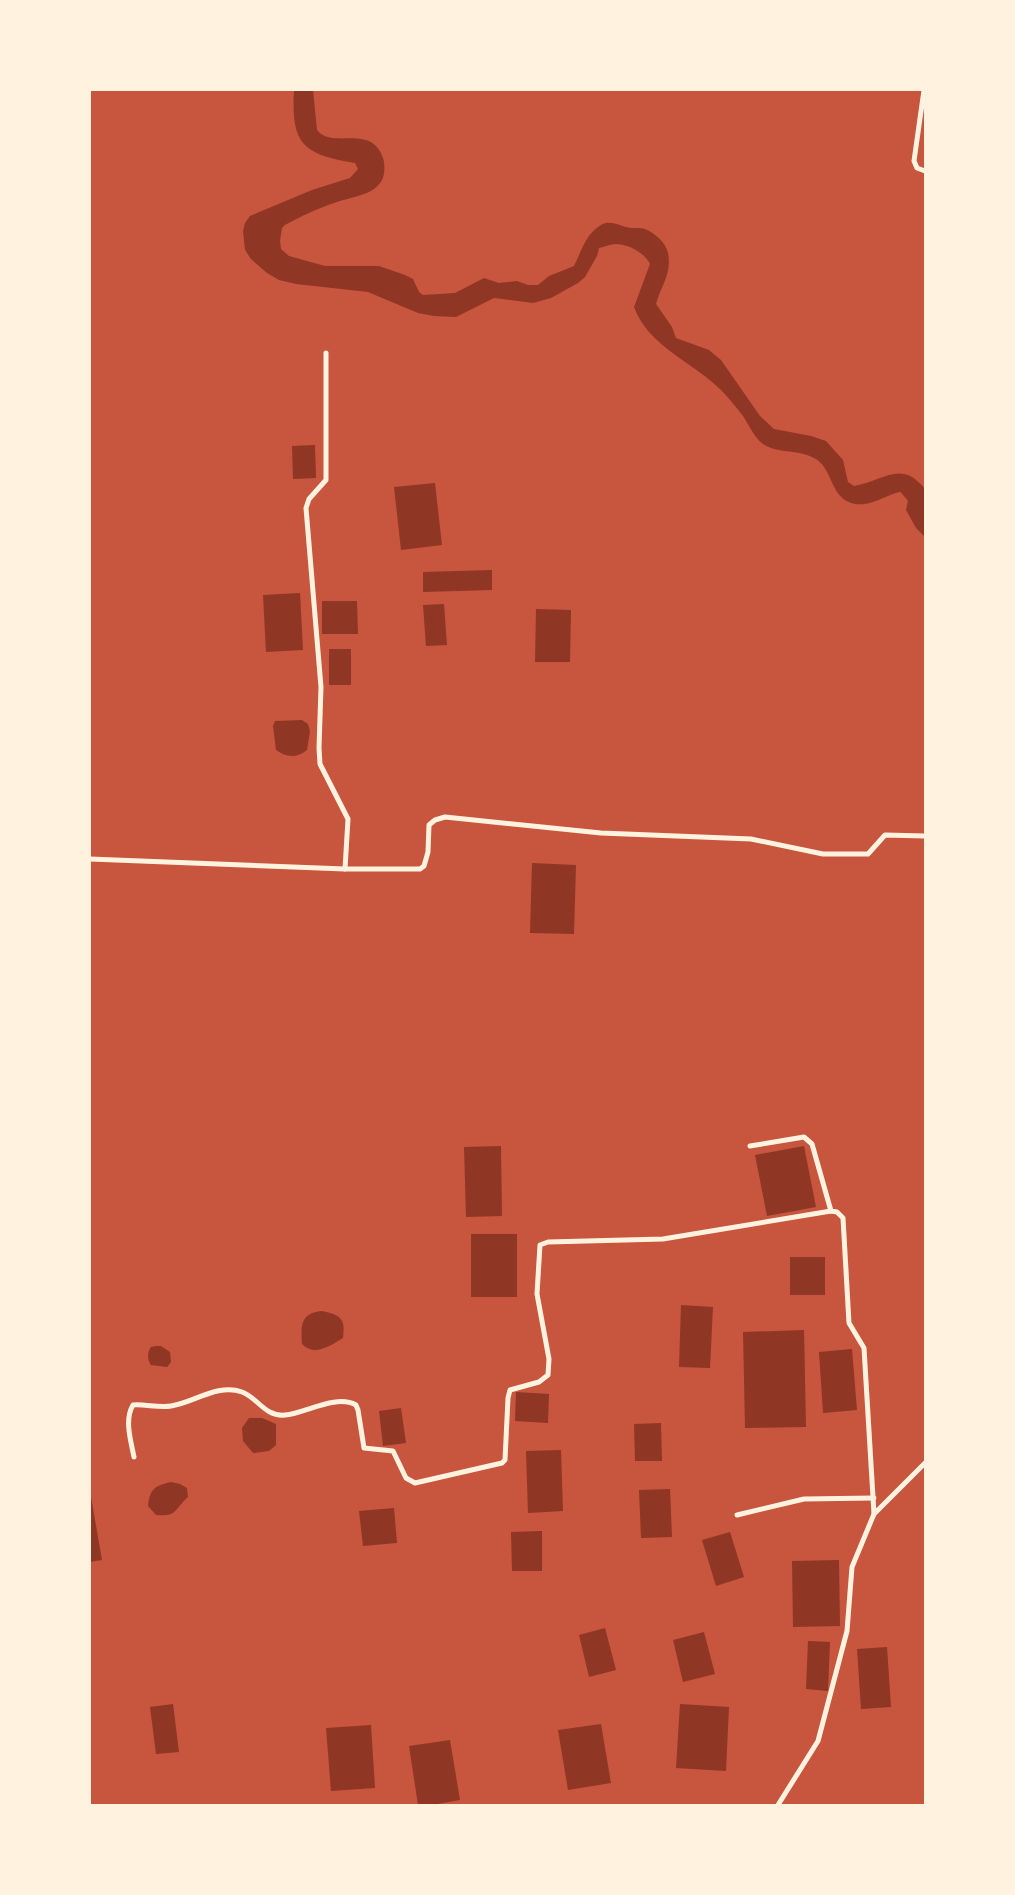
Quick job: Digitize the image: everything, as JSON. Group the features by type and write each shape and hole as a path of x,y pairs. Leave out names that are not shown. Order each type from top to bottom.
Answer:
{"street":[{"path":"924,90 914,161 917,168 925,171"},
{"path":"326,353 326,480 309,498 306,508 321,687 318,748 320,764 348,819 345,869"},
{"path":"90,859 345,869 420,869 424,866 428,852 429,825 435,820 445,818 601,833 752,839 824,854 868,854 885,835 925,836"},
{"path":"750,1146 804,1137 812,1144 831,1211"},
{"path":"134,1457 128,1431 130,1410 133,1405 170,1407 227,1390 242,1392 270,1413 285,1415 327,1404 351,1402 356,1404 364,1448 393,1451 406,1478 415,1483 502,1463 505,1460 510,1390 540,1382 548,1375 549,1359 537,1294 540,1245 548,1242 663,1239 831,1211 837,1212 843,1218 849,1323 864,1348 874,1514"},
{"path":"778,1805 818,1741 847,1631 852,1567 874,1514 925,1463"},
{"path":"737,1515 804,1499 874,1498"}],"shaded area":[{"path":"294,90 313,90 317,130 324,136 361,139 370,142 377,148 383,158 384,175 373,190 322,207 285,225 282,228 281,249 289,256 325,266 379,266 413,279 419,292 423,295 455,293 484,278 499,283 517,281 528,285 538,285 549,276 574,266 591,233 601,225 610,223 628,228 645,229 659,239 668,253 669,267 656,304 672,327 676,338 709,350 721,360 760,416 774,429 826,441 843,460 848,482 854,486 892,474 908,475 916,480 925,489 925,537 916,528 906,510 910,491 896,493 869,503 855,504 847,501 840,496 820,463 808,455 775,449 763,444 730,399 721,390 660,343 641,321 634,307 650,264 644,256 631,247 612,244 599,248 597,256 585,277 551,298 533,303 494,298 456,317 418,313 368,292 296,284 279,280 267,273 251,259 245,250 243,231 245,223 250,216 312,190 350,178 358,169 355,163 323,156 304,144 298,135 295,123"},
{"path":"315,445 316,478 293,479 292,446"},
{"path":"435,483 442,545 401,550 394,487"},
{"path":"492,570 492,590 423,592 423,572"},
{"path":"300,593 303,650 266,652 263,595"},
{"path":"322,601 357,601 358,634 322,634"},
{"path":"444,604 447,645 426,646 423,605"},
{"path":"536,609 571,610 570,662 535,662"},
{"path":"329,649 351,649 351,685 329,685"},
{"path":"302,720 308,724 310,731 307,750 299,755 291,756 276,750 273,726 275,721"},
{"path":"532,863 576,865 574,934 530,933"},
{"path":"501,1146 502,1216 466,1217 464,1147"},
{"path":"804,1146 816,1207 767,1216 755,1155"},
{"path":"471,1234 517,1234 517,1297 471,1297"},
{"path":"790,1257 825,1257 825,1295 790,1295"},
{"path":"681,1305 713,1307 710,1368 679,1367"},
{"path":"322,1311 340,1318 344,1326 343,1338 322,1349 312,1350 302,1344 303,1321 309,1314"},
{"path":"804,1330 806,1427 745,1428 743,1332"},
{"path":"161,1346 170,1352 171,1362 167,1367 151,1365 148,1356 149,1352 151,1347"},
{"path":"852,1349 857,1410 823,1413 819,1352"},
{"path":"516,1392 549,1394 548,1423 515,1421"},
{"path":"401,1408 406,1443 383,1446 379,1411"},
{"path":"249,1418 262,1418 276,1424 276,1445 269,1451 253,1453 243,1441 242,1428"},
{"path":"661,1423 662,1461 635,1461 634,1424"},
{"path":"561,1450 563,1511 528,1513 526,1451"},
{"path":"171,1482 187,1488 188,1497 172,1514 156,1515 148,1506 150,1496 157,1487"},
{"path":"670,1489 672,1537 641,1538 639,1490"},
{"path":"90,1491 102,1560 90,1562"},
{"path":"394,1508 397,1543 363,1546 359,1511"},
{"path":"542,1531 542,1571 512,1571 511,1532"},
{"path":"730,1532 744,1577 716,1586 702,1540"},
{"path":"839,1560 840,1626 793,1627 792,1561"},
{"path":"605,1628 616,1670 589,1677 579,1635"},
{"path":"704,1632 715,1674 683,1682 673,1640"},
{"path":"808,1641 830,1642 828,1691 806,1689"},
{"path":"887,1647 891,1707 861,1709 857,1649"},
{"path":"173,1704 179,1752 156,1754 150,1707"},
{"path":"680,1704 729,1707 726,1771 676,1768"},
{"path":"601,1724 611,1783 568,1790 558,1730"},
{"path":"371,1725 375,1788 331,1791 326,1728"},
{"path":"450,1740 460,1800 432,1805 418,1805 409,1746"}],"waterway":[{"path":"898,482 925,514"}]}
